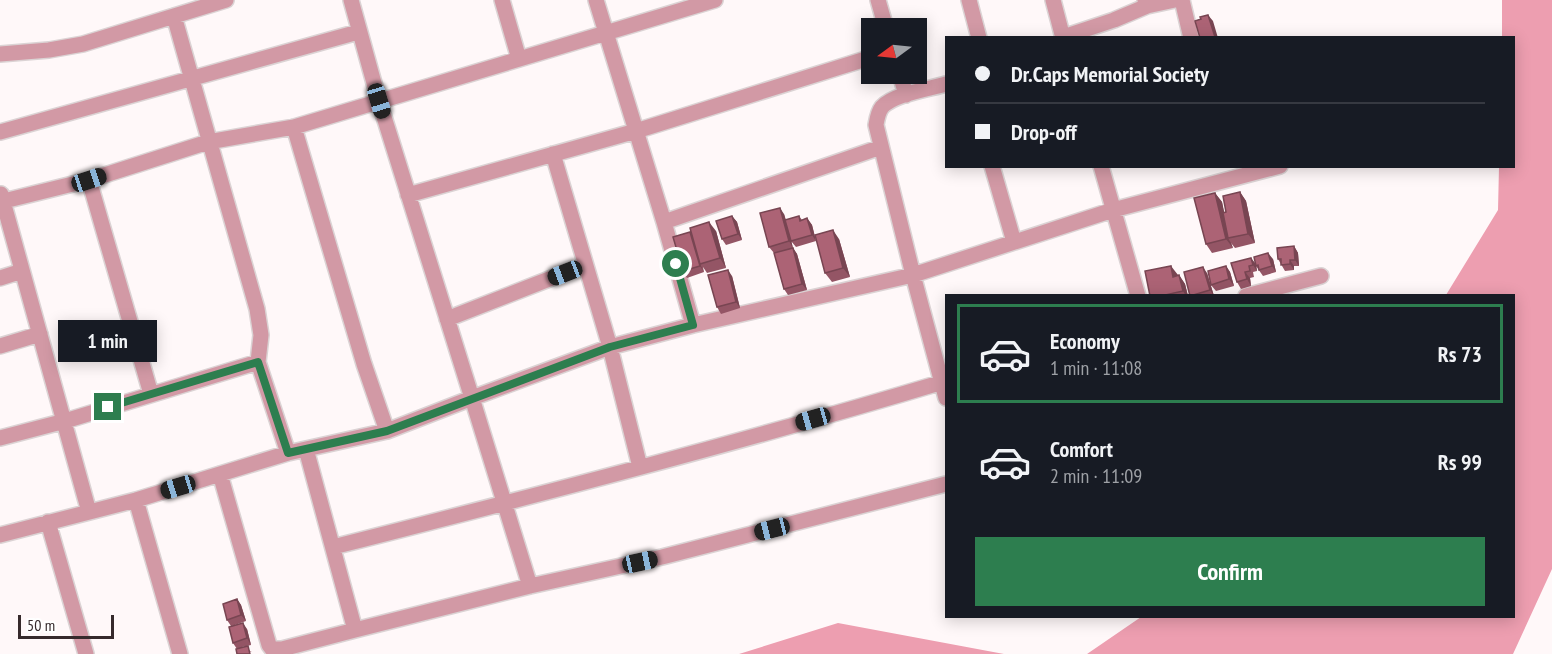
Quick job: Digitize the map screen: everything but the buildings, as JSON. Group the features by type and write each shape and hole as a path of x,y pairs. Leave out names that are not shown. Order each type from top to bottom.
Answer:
{"street":[{"path":"0,54 49,50 83,44 226,0"},
{"path":"351,0 358,32 379,101 530,586"},
{"path":"502,0 519,59"},
{"path":"596,0 693,325"},
{"path":"89,512 1,198 89,180 208,142 294,127 606,33 665,7 715,0"},
{"path":"878,0 883,18"},
{"path":"969,0 978,36"},
{"path":"1053,0 1063,36"},
{"path":"1066,36 1114,20 1146,3 1175,0"},
{"path":"1182,0 1191,36"},
{"path":"174,16 257,309 261,335 258,362 288,453"},
{"path":"0,132 358,32"},
{"path":"408,195 636,131 861,60"},
{"path":"903,84 906,95"},
{"path":"333,547 504,504 944,382 913,275 876,125 882,107 890,101 945,84"},
{"path":"294,127 364,364 387,431"},
{"path":"664,222 881,147"},
{"path":"553,154 610,347 640,467"},
{"path":"993,168 1014,242"},
{"path":"1102,168 1137,294"},
{"path":"0,535 136,500 288,453 387,431 610,347 693,325 913,275 1113,210 1272,168"},
{"path":"89,180 152,394"},
{"path":"447,319 585,265"},
{"path":"0,278 22,271"},
{"path":"1254,294 1322,276"},
{"path":"0,346 40,334"},
{"path":"0,438 65,421 258,362"},
{"path":"306,449 356,630"},
{"path":"220,474 272,649 282,649 530,586 662,557 945,484"},
{"path":"136,500 180,654"},
{"path":"48,522 86,654"}],"shaded area":[{"path":"1502,0 1552,0 1552,569 1513,654 1087,654 1140,618 1515,618 1515,294 1447,294 1498,210 1499,168 1515,168 1515,36 1502,36"},
{"path":"838,623 1004,654 739,654"}],"route":[{"path":"108,407 258,362 288,453 387,431 610,347 693,325 676,264"}]}
